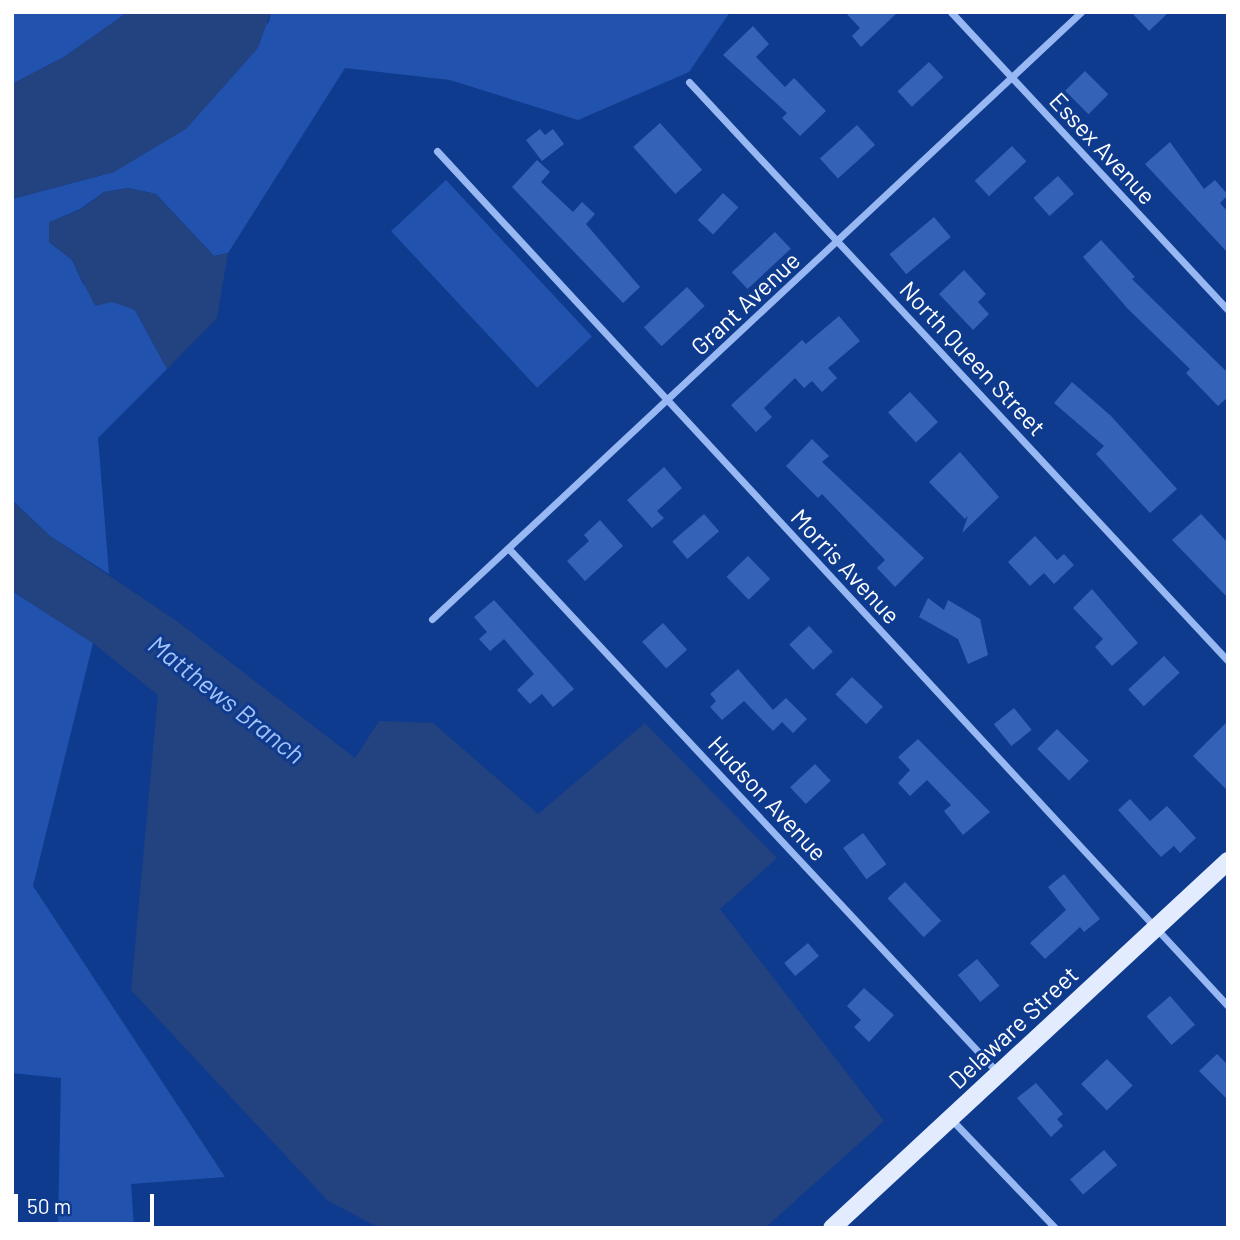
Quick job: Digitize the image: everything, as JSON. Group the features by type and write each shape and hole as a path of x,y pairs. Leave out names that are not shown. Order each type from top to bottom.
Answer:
{"main road":[{"name":"Delaware Street","path":"832,1228 1228,861"}],"street":[{"name":"Essex Avenue","path":"951,12 1228,310"},
{"name":"Grant Avenue","path":"432,619 839,242 1081,12"},
{"name":"North Queen Street","path":"689,82 1228,661"},
{"name":"Morris Avenue","path":"437,151 666,402 1228,1006"},
{"name":"Hudson Avenue","path":"509,549 998,1073"},
{"path":"950,1118 1055,1228"}],"shaded area":[{"path":"12,12 128,12 64,57 12,84"},
{"path":"271,12 730,12 689,72 578,120 450,80 345,68 228,253 214,256 156,194 128,188 104,192 80,209 50,222 49,242 72,260 83,284 135,310 167,369 98,438 109,574 50,536 12,500 12,199 114,172 139,154 269,22"},
{"path":"446,180 592,337 537,388 391,231"},
{"path":"12,591 93,643 33,886 225,1177 131,1184 134,1228 58,1228 61,1078 12,1073"}],"water":[{"path":"128,12 271,12 258,48 186,129 114,172 12,199 12,84 64,57"},
{"path":"128,188 156,194 214,256 228,253 217,318 167,369 135,310 112,302 95,306 72,260 49,242 49,222 80,210 104,192"},
{"name":"Matthews Branch","path":"12,500 50,536 178,622 355,758 379,721 433,723 538,814 645,723 777,858 720,909 884,1121 765,1228 380,1228 328,1201 131,990 158,695 93,643 12,591"}],"building":[{"path":"845,12 898,12 861,47 852,36 860,28"},
{"path":"1131,12 1169,12 1149,31"},
{"path":"753,26 769,44 756,57 785,87 794,78 826,111 800,136 782,118 787,113 723,55"},
{"path":"929,62 943,77 912,107 898,91"},
{"path":"1085,71 1108,94 1089,114 1065,91"},
{"path":"660,123 702,170 675,194 633,147"},
{"path":"857,125 875,145 838,179 820,158"},
{"path":"540,129 545,135 553,129 564,144 542,161 526,140"},
{"path":"1170,142 1204,189 1215,180 1228,195 1220,203 1228,212 1228,253 1145,164"},
{"path":"1012,146 1026,161 989,196 975,181"},
{"path":"537,160 550,172 541,182 573,212 582,202 595,214 586,224 640,287 623,303 512,187"},
{"path":"1058,176 1074,194 1050,216 1033,198"},
{"path":"723,193 738,207 713,234 698,220"},
{"path":"934,217 951,237 906,274 890,254"},
{"path":"775,232 791,249 748,289 732,272"},
{"path":"1101,240 1135,277 1132,279 1228,373 1228,397 1218,406 1186,373 1190,369 1128,309 1083,257"},
{"path":"964,270 986,294 978,302 989,314 973,330 939,294"},
{"path":"687,287 705,306 662,346 644,327"},
{"path":"839,316 860,341 828,368 837,378 822,392 812,381 804,388 795,378 764,408 772,417 756,432 731,405 802,340 806,344"},
{"path":"1072,382 1111,416 1177,489 1150,513 1096,454 1104,446 1054,403"},
{"path":"910,392 938,422 916,442 888,412"},
{"path":"812,439 829,456 822,462 924,558 895,587 877,568 885,560 822,494 818,498 786,466"},
{"path":"960,452 999,497 962,533 968,516 965,519 929,482"},
{"path":"664,467 682,488 657,511 664,518 652,528 627,500"},
{"path":"704,514 719,531 687,559 672,542"},
{"path":"1201,514 1228,543 1228,598 1172,540"},
{"path":"600,520 623,546 585,581 567,561 589,541 584,535"},
{"path":"1035,536 1057,560 1064,554 1074,565 1054,584 1044,573 1030,586 1008,562"},
{"path":"748,556 770,579 749,600 726,577"},
{"path":"1092,589 1138,643 1112,666 1095,647 1103,639 1073,608"},
{"path":"928,598 944,610 948,600 980,619 988,655 968,664 958,639 919,617"},
{"path":"494,600 574,689 553,707 542,694 530,704 517,690 534,674 504,639 490,651 479,639 487,632 474,617"},
{"path":"663,623 687,650 666,668 642,642"},
{"path":"809,626 833,652 813,670 789,644"},
{"path":"1164,656 1180,673 1144,706 1128,689"},
{"path":"738,669 773,710 786,698 807,719 793,733 782,722 773,731 744,701 722,720 710,707 716,701 710,694"},
{"path":"852,677 883,707 866,724 835,694"},
{"path":"1014,708 1032,730 1011,746 994,724"},
{"path":"1228,721 1228,791 1193,756"},
{"path":"1057,729 1089,761 1069,781 1037,749"},
{"path":"918,739 990,812 963,835 944,811 951,805 927,780 910,796 898,783 910,770 898,757"},
{"path":"815,764 831,781 806,804 790,787"},
{"path":"1130,799 1150,821 1167,806 1196,838 1180,853 1174,846 1161,857 1118,810"},
{"path":"863,833 886,864 867,879 843,848"},
{"path":"1064,874 1100,919 1084,932 1080,927 1045,959 1030,943 1066,910 1048,887"},
{"path":"905,882 941,921 924,937 887,898"},
{"path":"808,943 819,956 795,976 784,963"},
{"path":"977,959 999,986 980,1002 958,975"},
{"path":"864,988 894,1015 869,1042 854,1027 861,1020 847,1006"},
{"path":"1170,996 1195,1025 1172,1045 1147,1016"},
{"path":"1217,1054 1228,1065 1228,1100 1199,1071"},
{"path":"1107,1059 1133,1086 1107,1111 1081,1084"},
{"path":"1036,1083 1063,1114 1057,1119 1063,1126 1051,1137 1017,1098"},
{"path":"1104,1150 1117,1165 1083,1195 1070,1180"}]}
